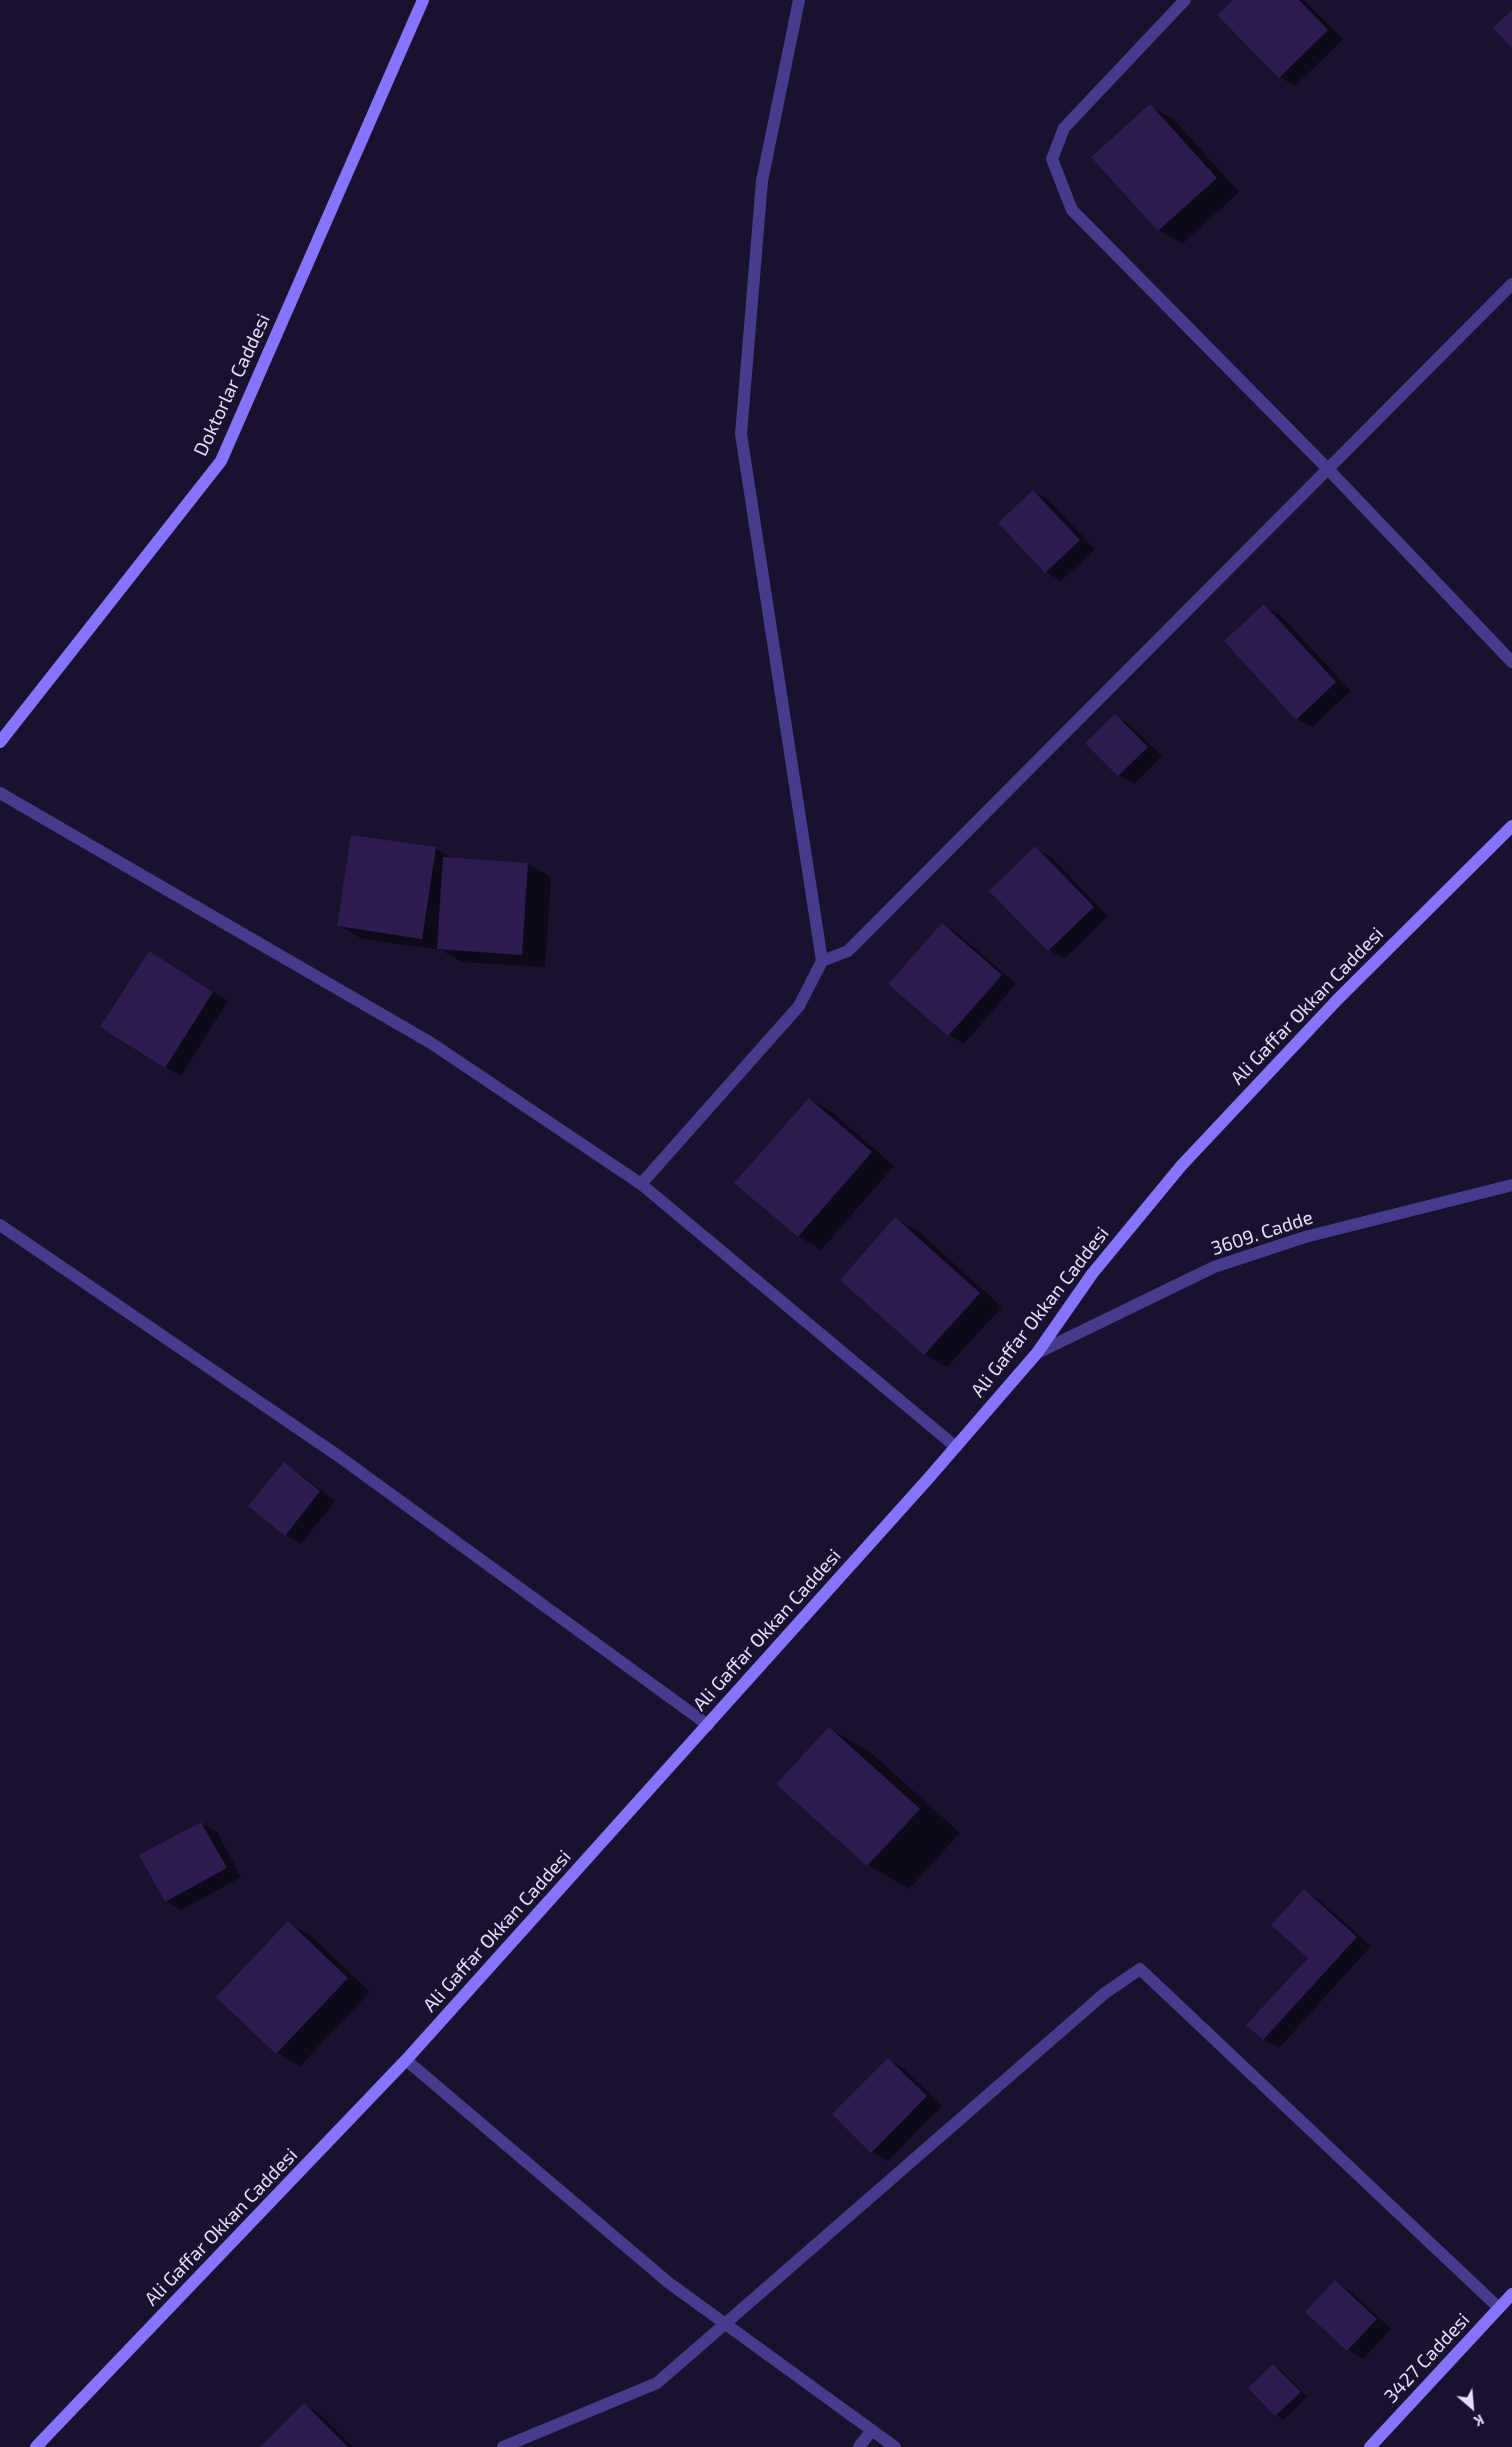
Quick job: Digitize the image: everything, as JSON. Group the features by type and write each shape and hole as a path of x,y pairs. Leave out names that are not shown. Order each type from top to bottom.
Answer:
{"street":[{"name":"Doktorlar Caddesi","path":"0,742 221,461 423,0"},
{"path":"641,1184 799,1006 822,961 741,434 762,181 798,0"},
{"path":"1186,0 1064,128 1052,159 1072,210 1327,468 1512,662"},
{"path":"822,961 848,951 1512,284"},
{"path":"0,793 431,1043 641,1184 956,1447"},
{"name":"Ali Gaffar Okkan Caddesi","path":"36,2447 406,2060 956,1447 1037,1353 1092,1274 1181,1166 1338,999 1512,826"},
{"name":"3609. Cadde","path":"1037,1353 1214,1267 1305,1237 1512,1185"},
{"path":"0,1225 337,1455 708,1724"},
{"path":"503,2447 657,2383 1105,1993 1140,1969 1499,2308"},
{"path":"406,2060 669,2283 895,2447"},
{"name":"3427 Caddesi","path":"1370,2447 1512,2294"},
{"path":"859,2447 872,2430"}],"building":[{"path":"1233,0 1299,0 1328,30 1279,78 1217,15"},
{"path":"1512,10 1512,48 1493,28"},
{"path":"1150,104 1217,178 1158,231 1091,157"},
{"path":"1033,490 1080,540 1045,573 998,523"},
{"path":"1264,604 1336,682 1296,720 1224,641"},
{"path":"1115,714 1148,747 1118,776 1085,743"},
{"path":"351,835 436,847 422,939 337,926"},
{"path":"1035,846 1094,907 1048,951 989,891"},
{"path":"443,857 528,863 522,955 437,949"},
{"path":"942,923 1002,975 948,1036 888,984"},
{"path":"149,951 213,992 165,1068 100,1027"},
{"path":"809,1098 872,1152 798,1237 734,1183"},
{"path":"895,1217 980,1293 924,1355 840,1280"},
{"path":"284,1462 320,1491 285,1536 248,1506"},
{"path":"829,1727 920,1809 867,1866 776,1784"},
{"path":"201,1822 227,1868 165,1902 139,1855"},
{"path":"1304,1889 1357,1937 1263,2040 1246,2025 1308,1958 1271,1925"},
{"path":"288,1921 348,1978 276,2054 216,1997"},
{"path":"888,2058 927,2096 871,2153 832,2114"},
{"path":"1335,2280 1377,2319 1347,2351 1305,2312"},
{"path":"1273,2364 1301,2392 1275,2416 1248,2388"},
{"path":"304,2403 348,2447 260,2447"}]}
